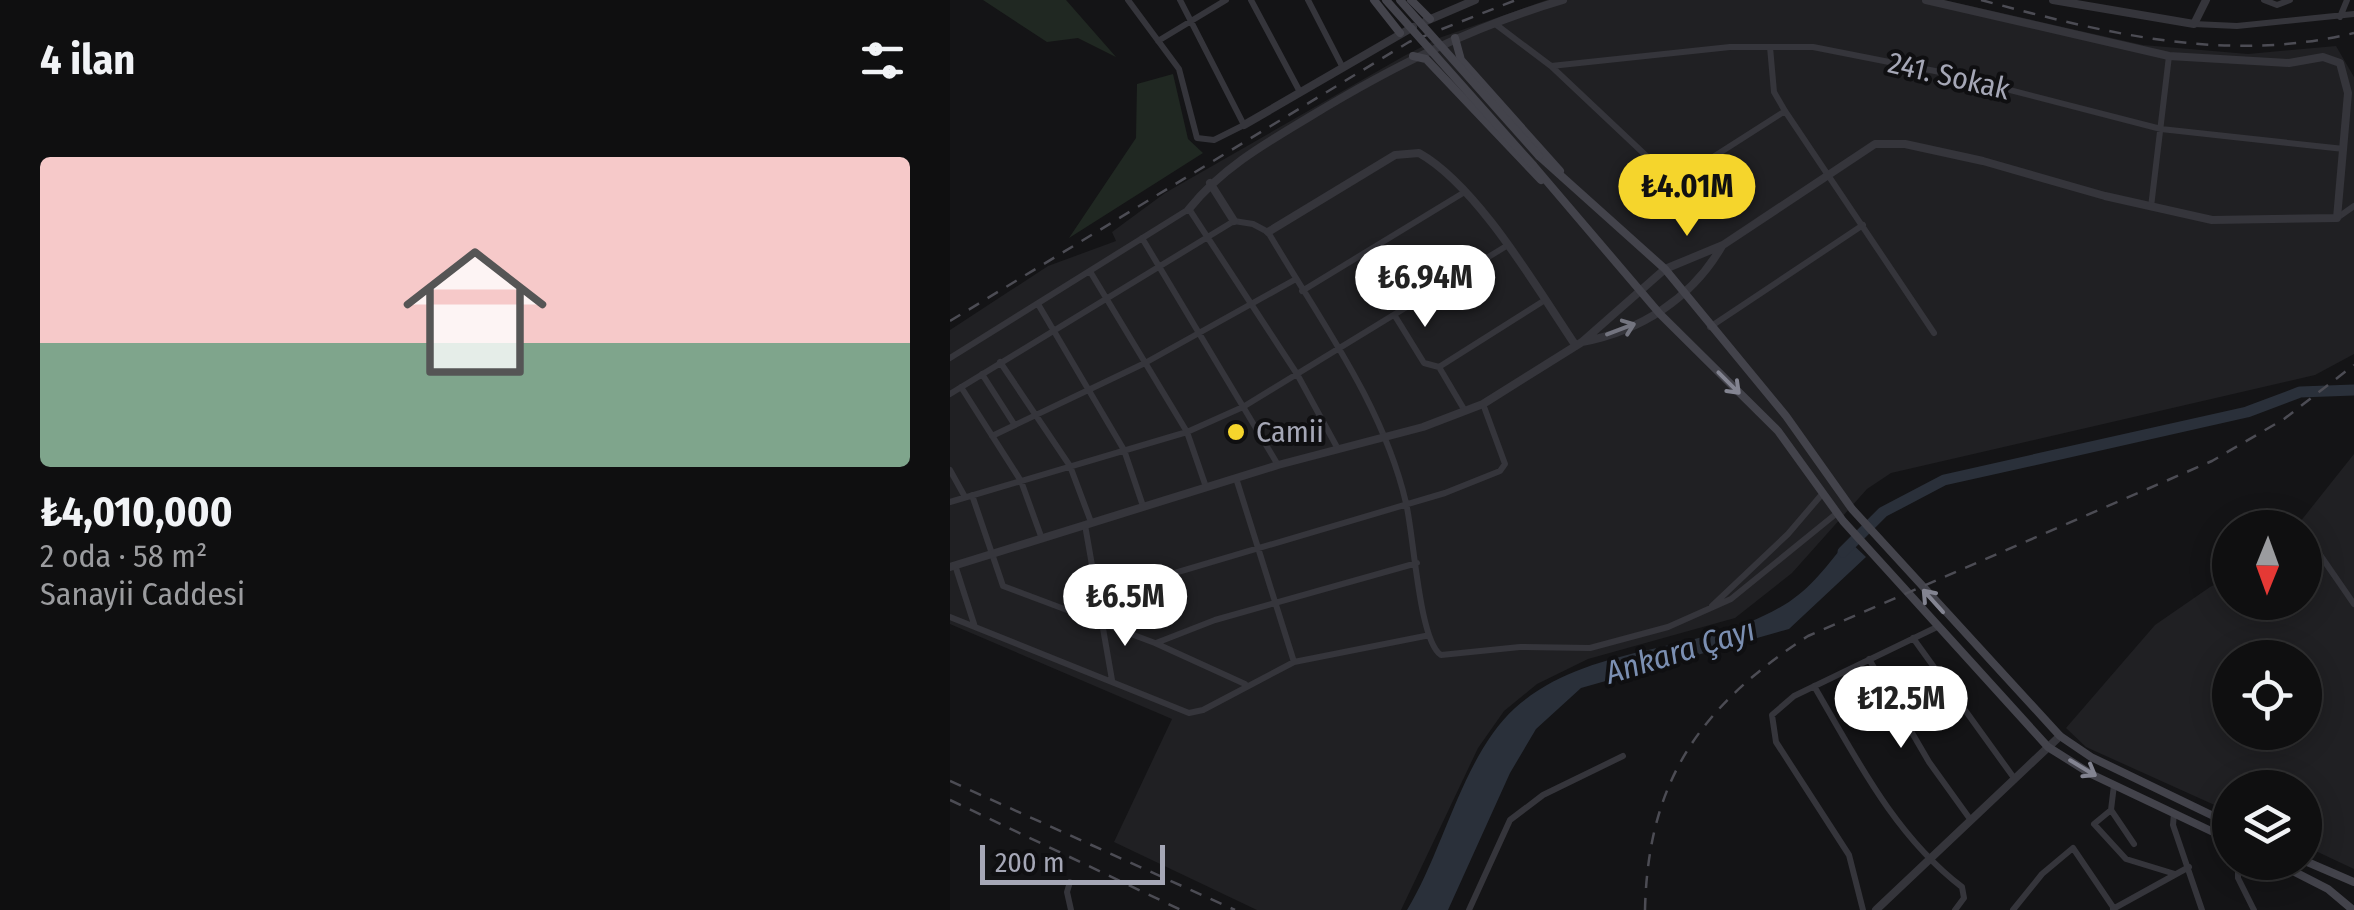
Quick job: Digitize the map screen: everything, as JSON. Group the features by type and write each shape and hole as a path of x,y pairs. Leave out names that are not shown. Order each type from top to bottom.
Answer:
{"main road":[{"path":"1374,0 1400,33"},
{"path":"1386,0 1660,314 1778,430 1840,517 2048,747 2114,785 2212,831"},
{"path":"1382,11 1394,16 1402,12 1406,0"},
{"path":"1406,0 1430,19"},
{"path":"1406,0 1539,156 1665,269 1786,416 1852,509 2060,736 2091,757 2212,815"},
{"path":"1455,38 1461,60"},
{"path":"1448,82 1443,58 1452,52 1554,162 1568,183"},
{"path":"1413,56 1426,59 1528,169 1558,194"},
{"path":"2322,868 2354,882"},
{"path":"2310,880 2354,910"}],"street":[{"path":"1128,0 1178,68 1197,138 1214,140 1400,33 1475,0"},
{"path":"1180,0 1244,125"},
{"path":"1158,41 1226,0"},
{"path":"1251,0 1300,92"},
{"path":"1308,0 1342,66"},
{"path":"950,358 1091,274 1188,209 1210,183 1256,148 1413,56 1562,0"},
{"path":"1926,0 2169,56 2290,62 2324,57 2340,63 2348,93 2338,218"},
{"path":"2054,0 2194,24 2237,26 2354,14"},
{"path":"2194,24 2206,0"},
{"path":"2264,0 2278,5 2290,0"},
{"path":"2340,17 2346,0"},
{"path":"1494,23 1550,66 1656,166 1675,175 1698,166 1785,111"},
{"name":"241. Sokak","path":"1550,66 1730,46 1814,47 1940,72 2161,129 2344,149"},
{"path":"1770,47 1774,92 1934,333"},
{"path":"2150,206 2169,56"},
{"path":"975,628 953,566 1483,404 1580,344 1665,269 1723,245 1874,144 1906,144 2212,220 2338,218 2354,206"},
{"path":"1268,232 1402,153 1428,158 1508,245 1580,344"},
{"path":"1210,183 1234,221"},
{"path":"1302,291 1463,192"},
{"path":"1188,209 1297,374 1338,448"},
{"path":"950,394 1234,221 1254,224 1268,232 1386,434 1418,563 1424,636 1444,656 1520,647 1590,648 1668,627 1743,590 1840,517"},
{"path":"1710,327 1863,224"},
{"path":"1142,238 1278,465"},
{"path":"950,502 1187,432 1243,408 1508,245"},
{"path":"1580,344 1660,314 1686,294 1723,245"},
{"path":"1091,274 1187,432 1206,487"},
{"path":"992,436 1145,363 1296,280"},
{"path":"1438,367 1545,300"},
{"path":"1038,304 1124,450 1143,506"},
{"path":"1395,316 1424,363 1438,367 1465,411"},
{"path":"1000,362 1070,466 1088,523 1112,681"},
{"path":"982,374 1014,424"},
{"path":"961,387 1021,481 1042,539"},
{"path":"1097,596 1445,493 1500,471 1505,464 1483,404"},
{"path":"950,470 969,496 1002,586 1155,644 1245,684"},
{"path":"1236,478 1294,662"},
{"path":"1711,607 1788,534 1823,493"},
{"path":"2322,558 2354,604"},
{"path":"1155,644 1215,620 1418,563"},
{"path":"950,617 1189,713 1219,702 1245,684 1294,662 1424,636"},
{"path":"1863,910 1849,856 1773,733 1776,708 1938,627"},
{"path":"1913,638 2014,778"},
{"path":"1869,660 1928,762 1970,818"},
{"path":"1814,686 1857,760 1925,859 1964,890 1964,898 1955,910"},
{"path":"1876,910 1925,859 2060,736"},
{"path":"1469,910 1510,820 1542,795 1624,756"},
{"path":"2114,785 2111,810 2134,844"},
{"path":"2111,810 2094,824 2117,852 2175,874"},
{"path":"2174,813 2172,824 2202,910"},
{"path":"2013,910 2042,874 2073,848 2114,910 2189,867"},
{"path":"2239,880 2254,910"},
{"path":"1070,882 1067,892 1071,910"}],"shaded area":[{"path":"983,0 1066,0 1116,57 1078,38 1047,42"},
{"path":"1547,0 1944,0 2143,45 2248,54 2336,46 2354,77 2354,354 2315,375 1891,473 1867,489 1792,573 1735,618 1588,659 1537,684 1504,711 1478,748 1401,910 1257,910 1114,842 1172,719 950,624 950,330 1048,266 1116,241 1112,232 1165,193 1404,56 1439,38"},
{"path":"1173,74 1188,139 1203,153 1069,238 1136,138 1137,84"},
{"path":"2354,454 2354,869 2322,854 2322,770 2212,770 2212,804 2086,747 2066,728 2155,625 2210,587 2212,620 2322,620 2322,510 2310,510"}],"water":[{"path":"1848,540 1866,557 1789,629 1581,688 1536,729 1510,773 1448,910 1407,910 1481,751 1515,708 1545,686 1577,671 1717,633 1784,605 1811,584"}],"waterway":[{"name":"Ankara Çayı","path":"1843,552 1883,512 1944,480 2247,412 2300,392 2354,390"}],"railway":[{"path":"950,321 1409,42 1516,0"},
{"path":"1981,0 2120,33 2212,45 2259,46 2354,33"},
{"path":"1645,910 1648,863 1657,822 1687,750 1710,719 1770,662 1808,636 2212,461 2284,419 2354,365"},
{"path":"950,781 1235,910"},
{"path":"950,800 1181,910"}],"place":[{"name":"Camii","path":"1236,432"}]}
